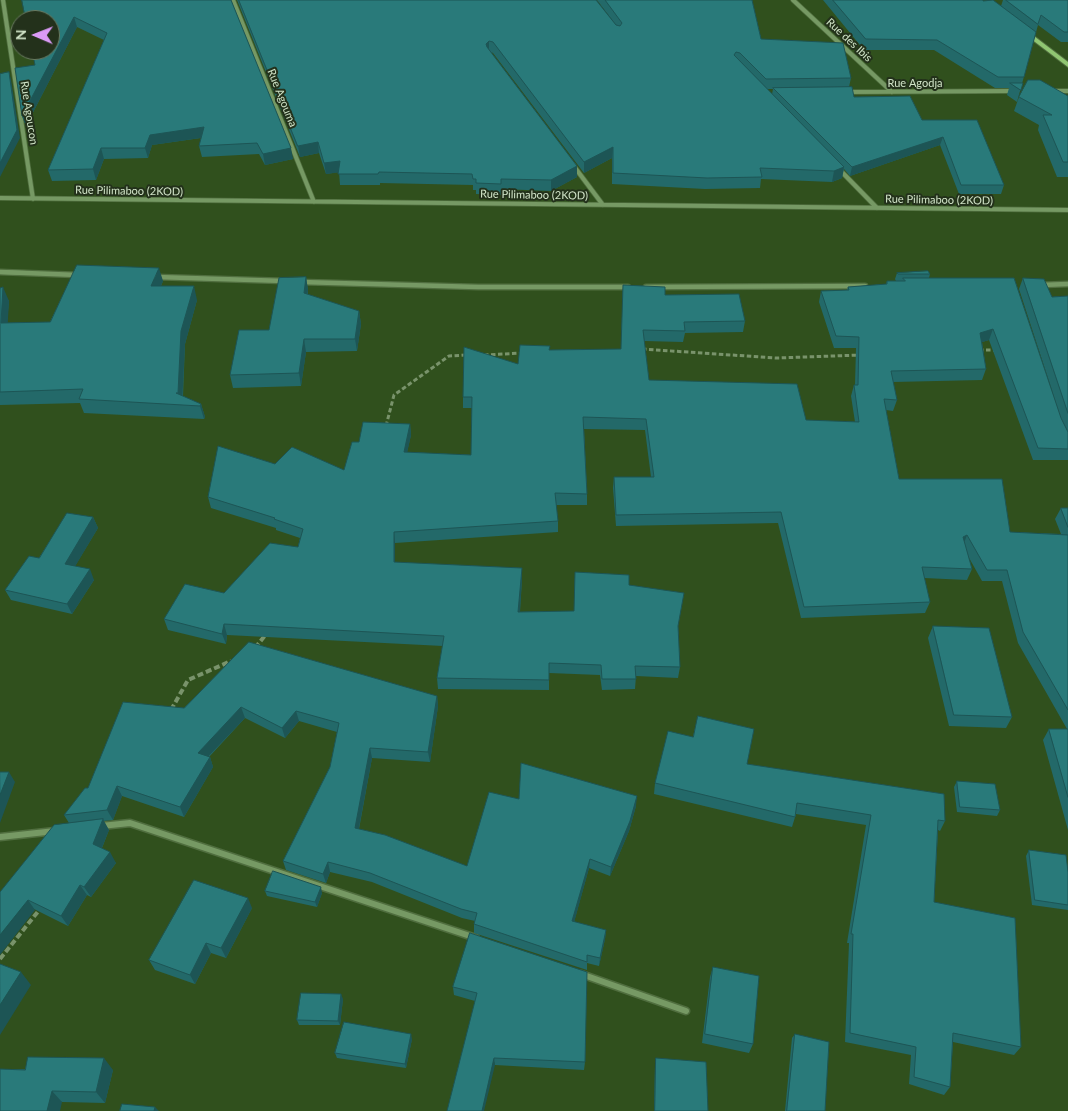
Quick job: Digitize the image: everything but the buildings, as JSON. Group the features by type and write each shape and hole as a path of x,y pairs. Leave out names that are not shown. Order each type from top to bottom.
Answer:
{"street":[{"name":"Rue Agoucon","path":"3,0 33,199"},
{"name":"Rue Agouma","path":"233,0 314,202"},
{"name":"Rue des Ibis","path":"793,0 892,92"},
{"path":"1014,24 1068,65"},
{"name":"Rue Agodja","path":"842,92 1019,91"},
{"path":"1048,91 1068,91"},
{"path":"568,158 603,205"},
{"path":"837,167 877,208"},
{"name":"Rue Pilimaboo (2KOD)","path":"0,198 1068,210"},
{"path":"0,272 80,275"},
{"path":"149,277 289,281"},
{"path":"299,282 478,287 875,286"},
{"path":"1032,285 1068,284"},
{"path":"98,826 130,823 487,942"},
{"path":"0,837 59,831"},
{"path":"571,970 656,999 686,1012"}],"path":[{"path":"636,349 776,358 865,355"},
{"path":"974,351 1004,350"},
{"path":"479,355 528,353"},
{"path":"384,432 394,395 449,356 469,355"},
{"path":"252,652 270,630"},
{"path":"169,714 188,680 233,660"},
{"path":"0,959 42,907"}]}
